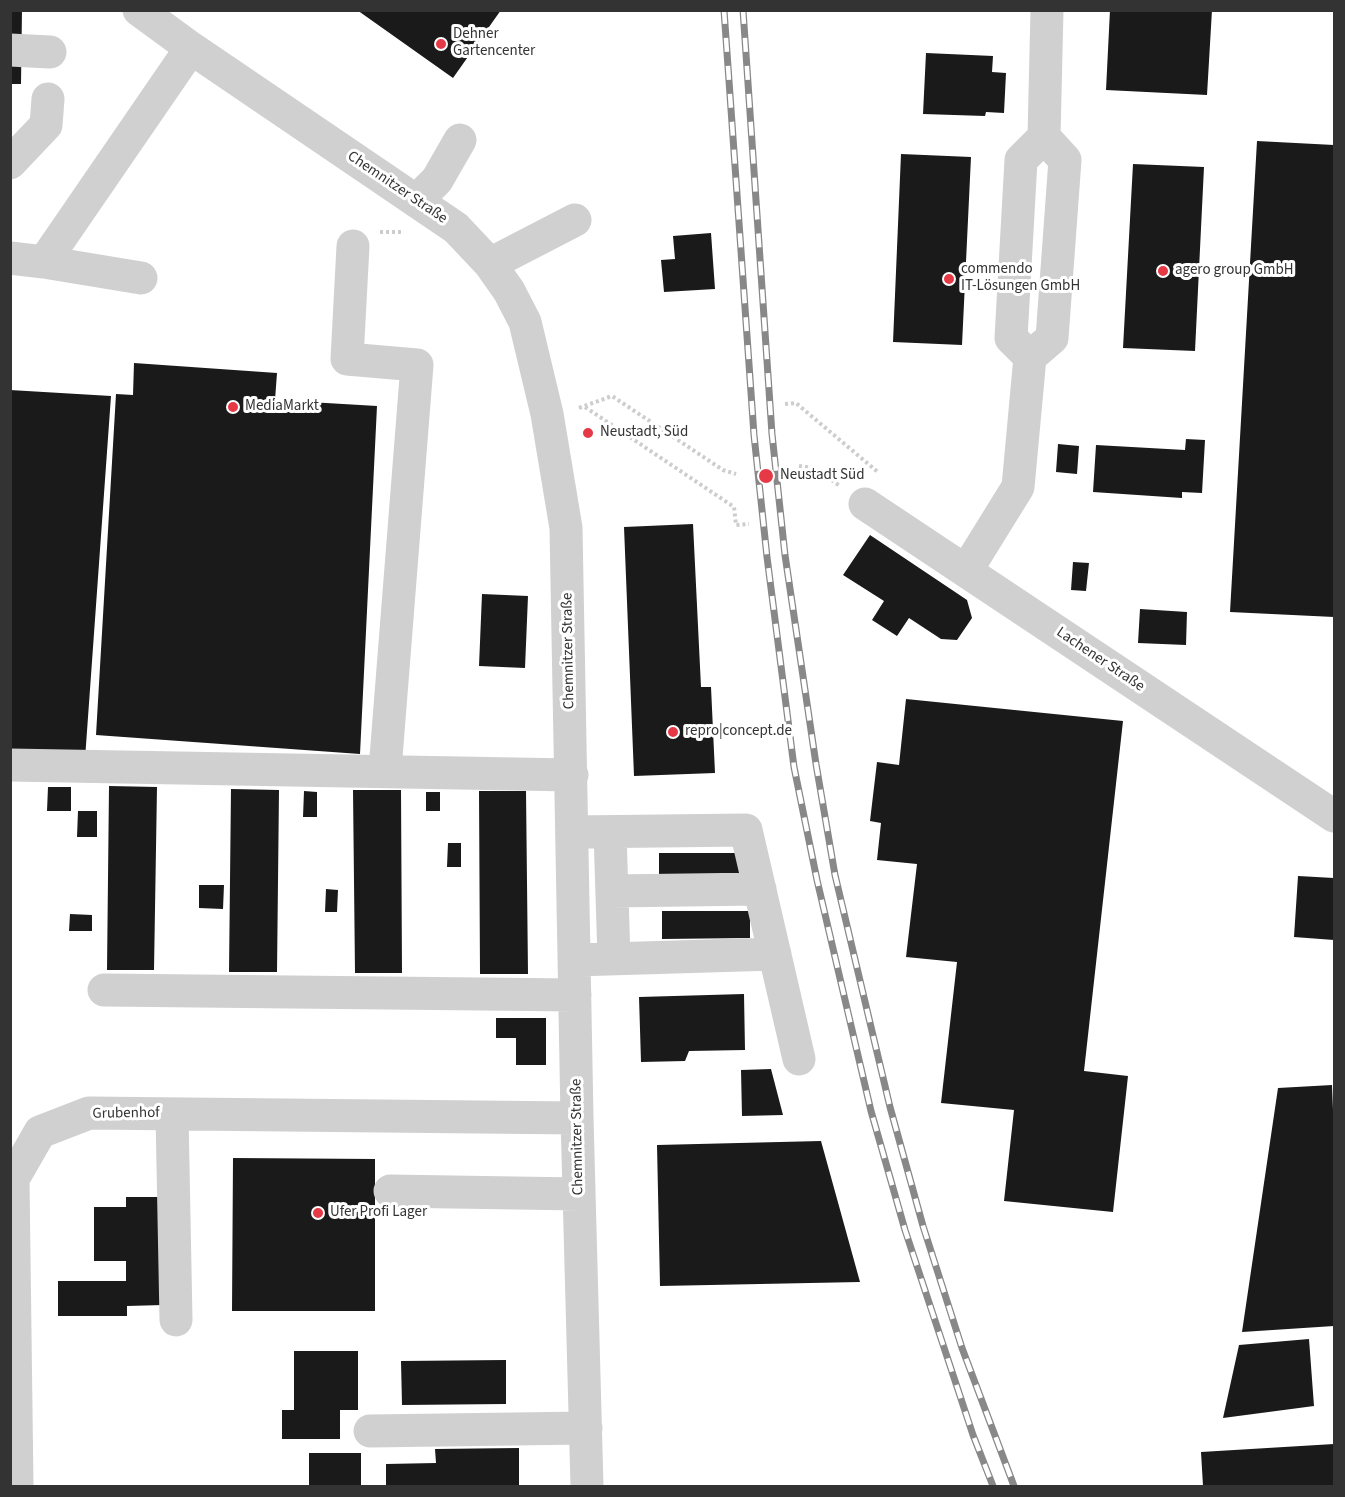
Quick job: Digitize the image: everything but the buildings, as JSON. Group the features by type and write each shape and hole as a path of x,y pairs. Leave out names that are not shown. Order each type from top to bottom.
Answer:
{"street":[{"path":"1030,357 1011,338 1021,160 1044,137 1047,10"},
{"name":"Chemnitzer Straße","path":"159,16 191,48 456,228 490,264 509,291 525,322 547,414 566,528 577,1118 587,1486"},
{"path":"44,262 191,48"},
{"path":"10,50 50,52"},
{"path":"10,163 46,125 48,99"},
{"path":"966,571 1018,488 1030,357 1052,338 1065,160 1044,137"},
{"path":"416,201 436,180 460,140"},
{"path":"490,264 575,220"},
{"path":"353,246 346,359 417,365 385,771"},
{"path":"10,258 141,278"},
{"name":"Lachener Straße","path":"876,492 966,571 1335,816"},
{"path":"10,765 572,775"},
{"path":"573,832 746,830 799,1059"},
{"path":"610,832 614,959"},
{"path":"612,891 760,889"},
{"path":"575,960 775,954"},
{"path":"104,990 575,995"},
{"name":"Grubenhof","path":"17,1486 13,1179 40,1132 89,1113 577,1118"},
{"path":"172,1113 176,1320"},
{"path":"390,1191 579,1194"},
{"path":"370,1431 586,1428"}],"path":[{"path":"612,396 723,470 736,474"},
{"path":"785,404 796,404 803,409 876,492"},
{"path":"585,407 734,507 736,525 749,524"},
{"path":"799,466 814,468 876,492"}],"railway":[{"path":"724,10 754,435 794,767 817,880 871,1111 905,1230 973,1435 993,1486"},
{"path":"743,10 772,434 785,555 835,875 890,1107 923,1226 962,1348 1014,1486"}],"place":[{"name":"Dehner Gartencenter","path":"441,44"},
{"name":"agero group GmbH","path":"1163,271"},
{"name":"commendo IT-Lösungen GmbH","path":"949,279"},
{"name":"MediaMarkt","path":"233,407"},
{"name":"Neustadt, Süd","path":"588,433"},
{"name":"Neustadt Süd","path":"766,476"},
{"name":"repro|concept.de","path":"673,732"},
{"name":"Ufer Profi Lager","path":"318,1213"}]}
